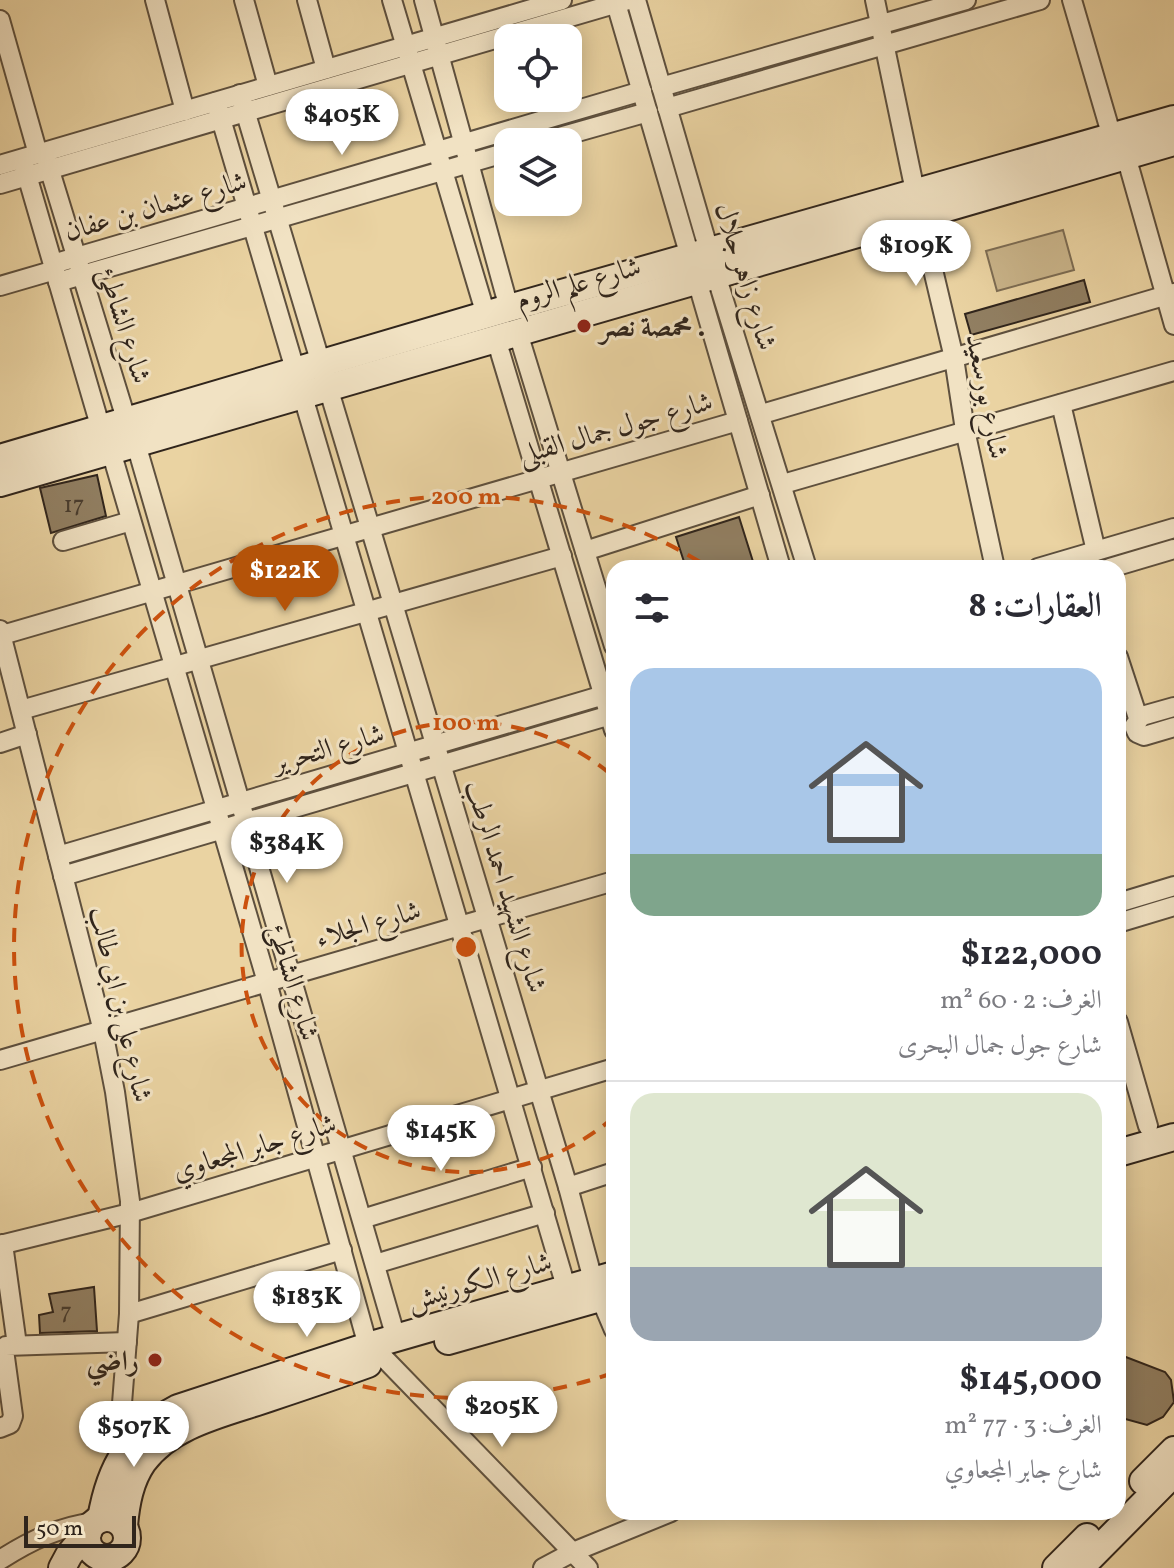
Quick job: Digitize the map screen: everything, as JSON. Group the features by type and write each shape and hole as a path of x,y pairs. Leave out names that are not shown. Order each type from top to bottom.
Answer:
{"street":[{"path":"155,0 185,111"},
{"path":"307,0 326,69"},
{"path":"392,0 444,171 561,473 606,620"},
{"path":"424,0 469,163 538,479 606,685"},
{"path":"0,165 36,162 409,55 562,0"},
{"name":"شارع زاهر جلال","path":"636,0 667,108 738,421 779,560"},
{"name":"شارع بورسعيد","path":"875,0 954,358 965,430 993,560"},
{"path":"661,87 966,0"},
{"path":"667,108 1040,0"},
{"path":"1072,0 1170,295 1174,325"},
{"path":"248,1 268,86"},
{"path":"437,46 620,1"},
{"name":"شارع زاهر جلال","path":"620,1 648,112 762,414 805,560"},
{"name":"شارع الشاطئ","path":"0,20 36,162 55,272 267,982 342,1250 383,1348"},
{"path":"243,103 268,86 326,69 409,55"},
{"name":"شارع عثمان بن عفان","path":"79,266 247,207 642,91"},
{"name":"شارع الشهيد احمد الرطب","path":"243,103 277,218 345,536 513,1098 566,1287"},
{"path":"0,184 36,162 185,111 218,110"},
{"name":"شارع الشهيد احمد الرطب","path":"218,110 252,226 370,528 568,1187 605,1287"},
{"path":"582,131 648,112"},
{"name":"شارع علم الروم","path":"0,458 131,433 1119,146 1174,119"},
{"name":"شارع علم الروم","path":"1119,146 1174,142"},
{"name":"شارع عثمان بن عفان","path":"0,286 252,226 494,156"},
{"name":"شارع الشاطئ","path":"36,162 79,266 292,975 375,1264 383,1348"},
{"path":"762,414 1170,295"},
{"path":"783,484 1174,371"},
{"path":"1061,404 1096,551"},
{"name":"شارع جول جمال القبلى","path":"1,633 177,585 738,421"},
{"name":"شارع علم الروم","path":"0,483 106,440"},
{"path":"585,551 760,495"},
{"path":"63,541 131,521"},
{"path":"1065,560 1174,528"},
{"path":"1126,563 1174,549"},
{"path":"21,710 562,556"},
{"name":"شارع على بن ابى طالب","path":"1,633 103,1031 115,1092 130,1213 129,1314 123,1398 141,1444"},
{"name":"شارع التحرير","path":"58,856 606,695"},
{"path":"1126,702 1130,725 1137,733 1144,736 1174,727"},
{"path":"1130,725 1174,707"},
{"name":"شارع التحرير","path":"63,876 441,764 606,722"},
{"path":"0,743 27,734"},
{"name":"شارع الجلاء","path":"0,1060 606,883"},
{"path":"1126,901 1174,886"},
{"path":"1126,921 1174,906"},
{"path":"1126,1050 1148,1126"},
{"name":"شارع جابر المجعاوي","path":"2,1245 130,1213 606,1070"},
{"path":"1126,1132 1174,1118"},
{"path":"1126,1151 1174,1137"},
{"path":"362,1219 532,1167"},
{"path":"568,1187 606,1175"},
{"path":"375,1264 545,1213"},
{"path":"2,1245 17,1345"},
{"path":"129,1314 342,1250"},
{"name":"شارع الكورنيش","path":"383,1348 566,1287 605,1287"},
{"name":"شارع الكورنيش","path":"141,1444 186,1405 605,1287"},
{"path":"0,1428 10,1424 13,1416 6,1346 127,1342"},
{"path":"383,1348 588,1568"},
{"path":"62,1568 69,1555 107,1528 127,1499 141,1444"},
{"path":"1126,1498 1174,1450"},
{"path":"1080,1568 1174,1473"},
{"path":"543,1568 573,1552 651,1520"},
{"path":"1056,1568 1104,1520"},
{"path":"0,1560 48,1533 71,1525 107,1528"},
{"path":"105,1564 119,1555 107,1528"},
{"path":"107,1528 134,1568"},
{"path":"105,1564 134,1568"}],"shaded area":[{"path":"1063,230 1074,270 997,291 986,251"}],"building":[{"path":"1084,280 1090,302 971,335 965,314"},
{"path":"97,475 106,516 51,533 40,488"},
{"path":"739,517 752,560 683,560 676,537"},
{"path":"94,1287 97,1331 40,1333 39,1315 53,1312 49,1294"},
{"path":"1126,1357 1165,1372 1171,1380 1174,1402 1163,1417 1147,1425 1126,1419"}],"place":[{"name":"محمصة نصر .","path":"584,326"},
{"name":"راضي","path":"155,1360"}]}
